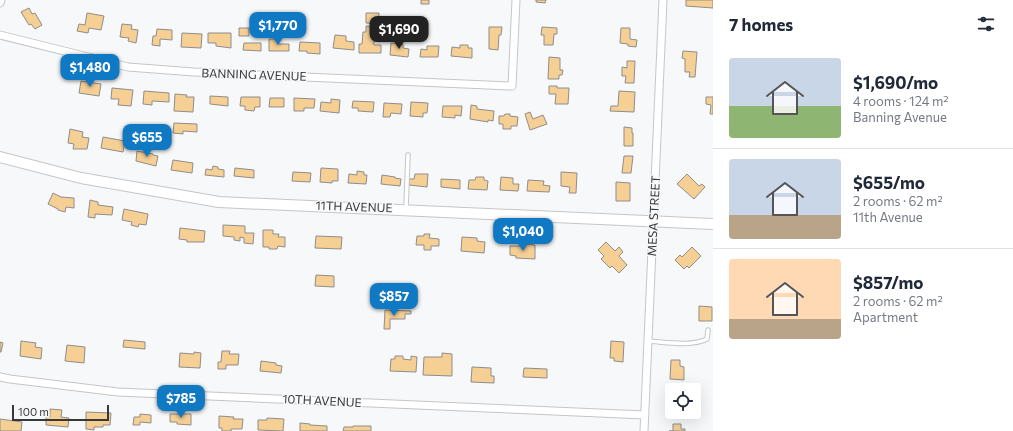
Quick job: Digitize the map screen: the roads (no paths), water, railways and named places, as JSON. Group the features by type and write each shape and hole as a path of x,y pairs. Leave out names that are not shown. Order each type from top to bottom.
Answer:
{"main road":[{"name":"11TH AVENUE","path":"0,157 81,178 219,202 713,224"}],"street":[{"path":"0,4 1,0"},
{"name":"BANNING AVENUE","path":"0,35 128,67 202,73 512,86 516,0"},
{"name":"MESA STREET","path":"644,431 663,0"},
{"name":"10TH AVENUE","path":"0,376 10,379 118,392 644,415"}],"lane":[{"path":"406,210 408,155"},
{"path":"648,341 688,343 701,342 707,339 708,330"}]}
